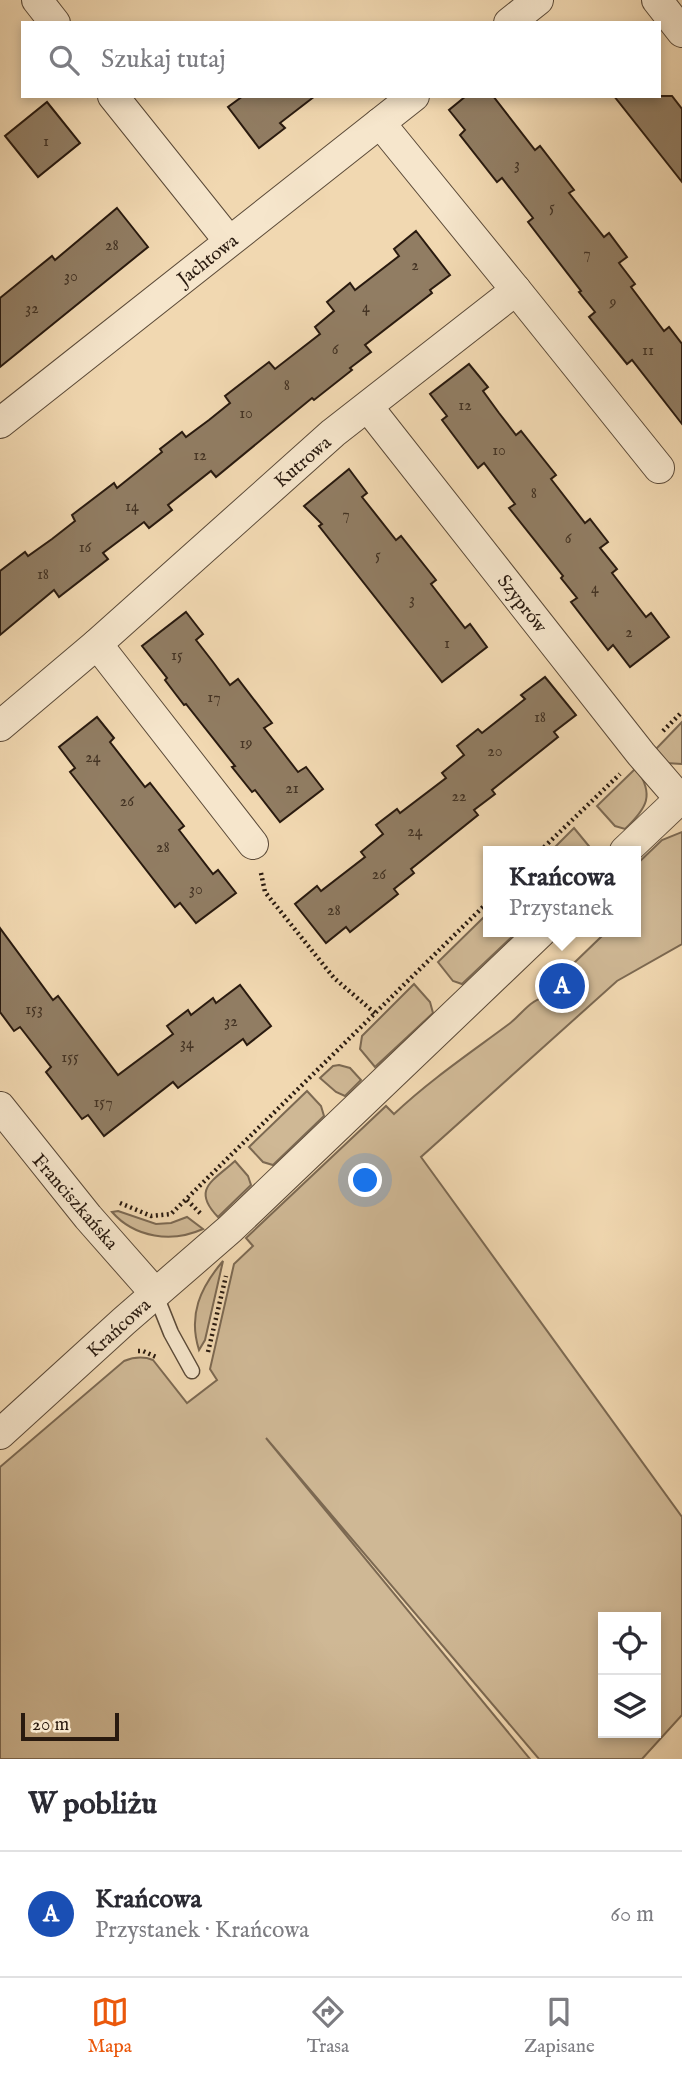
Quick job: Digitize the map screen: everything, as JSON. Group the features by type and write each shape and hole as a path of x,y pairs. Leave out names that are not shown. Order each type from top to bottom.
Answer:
{"street":[{"path":"37,0 53,21"},
{"path":"512,21 538,0"},
{"path":"657,0 682,32"},
{"path":"115,98 229,241"},
{"name":"Jachtowa","path":"0,423 411,98"},
{"path":"380,123 659,468"},
{"name":"Kutrowa","path":"0,726 97,644 333,433 516,290"},
{"name":"Szyprów","path":"368,407 641,754 681,798"},
{"path":"97,644 253,844"},
{"path":"630,846 681,798"},
{"name":"Krańcowa","path":"0,1434 155,1293 230,1229 536,937"},
{"name":"Franciszkańska","path":"0,1107 88,1217 155,1293"}],"lane":[{"path":"155,1293 171,1333 192,1371"}],"path":[{"path":"545,846 682,712"},
{"path":"253,844 265,892 334,978 376,1014"},
{"path":"108,1197 152,1216 171,1214 483,906"}],"shaded area":[{"path":"682,722 682,764 666,763 654,751"},
{"path":"636,768 645,786 646,801 639,814 625,829 615,826 597,806"},
{"path":"574,828 589,846 556,846"},
{"path":"682,832 682,944 617,981 421,1157 682,1517 682,1715 642,1759 539,1759 266,1438 530,1759 0,1759 0,1467 124,1361 138,1358 153,1360 187,1403 217,1380 210,1369 234,1264 253,1246 246,1238 386,1106 394,1114 538,999 543,998 550,1002 576,978 573,964 601,937 641,937 641,860 662,840"},
{"path":"483,918 483,937 512,937 462,984 453,981 438,962"},
{"path":"414,984 430,1002 433,1013 375,1067 360,1049 362,1036"},
{"path":"333,1066 350,1068 361,1080 345,1096 320,1078"},
{"path":"307,1091 321,1106 324,1116 273,1165 263,1162 249,1147"},
{"path":"235,1161 248,1176 251,1185 218,1217 206,1199 206,1192 213,1180"},
{"path":"118,1211 156,1224 171,1223 187,1217 203,1229 179,1236 154,1236 121,1221 112,1212"},
{"path":"223,1261 205,1340 199,1350 195,1325 198,1302 208,1281"}],"building":[{"path":"672,96 682,109 682,182 616,98"},
{"path":"240,98 312,98 280,123 285,128 259,148 228,107"},
{"path":"464,98 495,98 535,150 540,146 574,190 569,193 604,237 609,233 627,257 619,263 635,284 631,287 664,331 669,327 682,344 682,424 632,360 627,364 589,317 595,312 528,222 533,218 502,178 497,182 460,135 465,130 449,110"},
{"path":"47,102 80,143 38,177 5,136"},
{"path":"117,208 148,247 0,367 0,298 52,256 55,260"},
{"path":"416,231 450,275 430,290 432,293 365,345 371,352 350,368 352,370 314,400 312,398 216,477 211,471 168,505 172,510 149,528 144,522 103,553 108,559 59,597 54,590 0,635 0,571 25,552 28,556 52,539 75,521 72,515 114,483 117,488 182,432 186,437 209,420 230,403 225,396 269,362 275,369 320,334 315,327 334,311 327,302 350,283 355,290 399,256 394,249"},
{"path":"469,364 488,387 483,391 516,435 521,431 556,475 551,479 585,523 590,519 608,542 600,548 617,569 612,573 646,617 651,613 669,637 630,667 613,645 608,650 571,602 577,598 561,578 563,576 509,508 515,504 484,463 478,468 442,420 447,416 430,394"},
{"path":"349,469 367,493 362,497 396,540 401,536 436,580 431,584 465,628 470,624 487,647 442,682 319,526 322,524 304,506"},
{"path":"186,612 203,634 196,640 230,685 238,679 272,723 264,728 298,772 306,767 323,789 280,822 255,790 252,792 232,767 235,766 186,704 184,705 142,646"},
{"path":"545,677 576,715 554,732 558,737 492,790 495,794 474,810 478,815 411,869 414,873 394,889 398,894 350,932 346,927 326,943 295,904 317,886 321,891 365,857 361,852 383,834 376,825 397,809 400,813 446,778 442,773 464,755 457,746 478,729 482,733 525,699 521,695"},
{"path":"97,717 114,738 110,742 145,787 150,783 184,826 179,830 213,874 218,870 236,893 196,923 180,903 175,907 70,772 75,768 59,747"},
{"path":"0,928 53,1000 58,996 118,1075 173,1034 167,1026 188,1010 191,1015 213,998 216,1003 240,985 271,1026 247,1045 243,1039 178,1088 173,1082 104,1136 88,1115 82,1119 46,1072 51,1067 20,1027 14,1031 0,1012"}],"place":[{"name":"Krańcowa","path":"562,986"}]}
